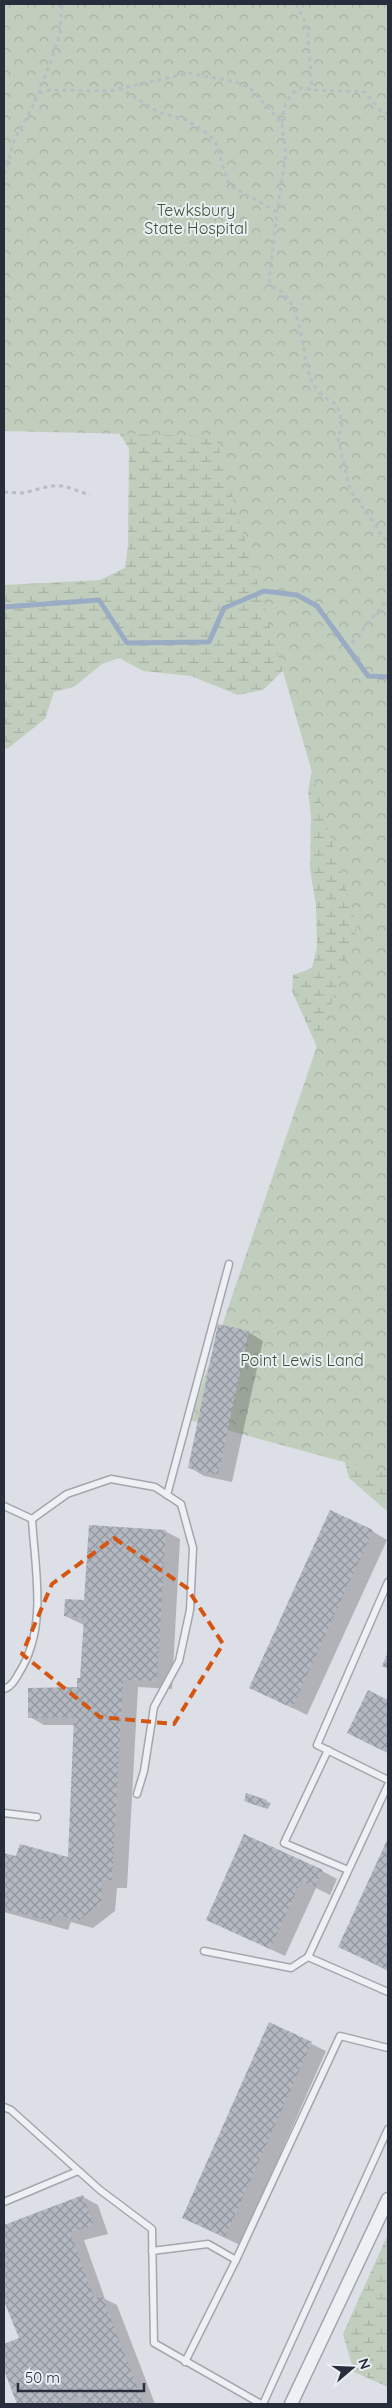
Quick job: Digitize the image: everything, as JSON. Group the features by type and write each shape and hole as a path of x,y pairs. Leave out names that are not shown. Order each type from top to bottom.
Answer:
{"street":[{"path":"291,2404 388,2199"}],"lane":[{"path":"167,1495 230,1264"},
{"path":"32,1519 67,1494 111,1479 155,1487 181,1504 193,1548 190,1610 179,1661 154,1707 144,1771 137,1794"},
{"path":"4,1506 32,1519"},
{"path":"4,1689 14,1682 23,1667 35,1637 38,1606 32,1519"},
{"path":"388,1582 317,1745 388,1780"},
{"path":"328,1750 284,1842 348,1870"},
{"path":"204,1952 291,1968 308,1957 388,1785"},
{"path":"4,1814 37,1817"},
{"path":"308,1957 388,1992"},
{"path":"185,2362 236,2260 340,2036 388,2048"},
{"path":"4,2107 11,2110 78,2171 152,2229 154,2343 262,2404 388,2129"},
{"path":"4,2202 78,2171"},
{"path":"152,2251 208,2244 236,2260"}],"path":[{"path":"4,174 15,138 39,93 60,33 62,4"},
{"path":"296,4 307,26 312,90"},
{"path":"39,93 49,90 110,90 189,73 236,82 250,88 282,124"},
{"path":"388,113 382,112 365,92 312,90 303,87 288,98 284,106 282,124 286,155 269,281 274,288 281,290 287,296 294,307 304,343 307,368 316,390 335,404 342,427 338,438 340,452 350,490 376,525 382,537 388,540"},
{"path":"119,88 160,113 184,119 203,130 214,141 229,185 277,212"},
{"path":"4,492 24,493 50,486 64,486 90,495"},
{"path":"352,644 388,599"}],"highlighted area":[{"path":"114,1538 187,1588 223,1644 174,1724 100,1717 22,1654 52,1584"}],"green space":[{"name":"Tewksbury State Hospital","path":"4,4 388,4 388,1474 190,1420 357,928 215,436 4,431"},
{"path":"61,218 388,659 388,1512 349,1478 331,1409 317,1047 292,991 293,975 312,968 317,947 316,906 310,869 311,815 308,792 315,752 297,657 263,690 238,695 191,676 143,671 119,658 102,664 74,687 54,692 45,719 7,749 4,748 4,585 100,580 125,568 128,546 129,448 89,389"},
{"path":"388,2234 388,2387 354,2372 343,2334"}],"building":[{"path":"218,1324 249,1331 218,1475 188,1468"},
{"path":"330,1510 373,1530 292,1708 249,1688"},
{"path":"89,1525 166,1530 157,1681 123,1680 112,1880 102,1880 101,1903 78,1921 56,1914 53,1922 4,1909 4,1853 16,1856 20,1844 68,1857 74,1717 28,1718 28,1688 77,1687 77,1678 80,1678 84,1618 64,1616 65,1599 84,1600"},
{"path":"388,1652 388,1669 382,1666"},
{"path":"368,1690 388,1700 388,1753 347,1733"},
{"path":"246,1793 267,1800 265,1808 244,1801"},
{"path":"244,1834 323,1870 315,1887 301,1881 270,1949 206,1920"},
{"path":"388,1838 388,1970 338,1947"},
{"path":"269,2022 312,2042 225,2237 182,2218"},
{"path":"83,2195 94,2226 70,2232 94,2298 102,2296 144,2404 84,2404 81,2396 61,2404 17,2404 4,2370 4,2344 19,2338 4,2301 4,2225"}],"waterway":[{"path":"4,607 99,600 127,643 209,642 224,608 264,591 297,595 317,606 368,676 388,677"}],"park label":[{"name":"Point Lewis Land","path":"302,1360"}]}
